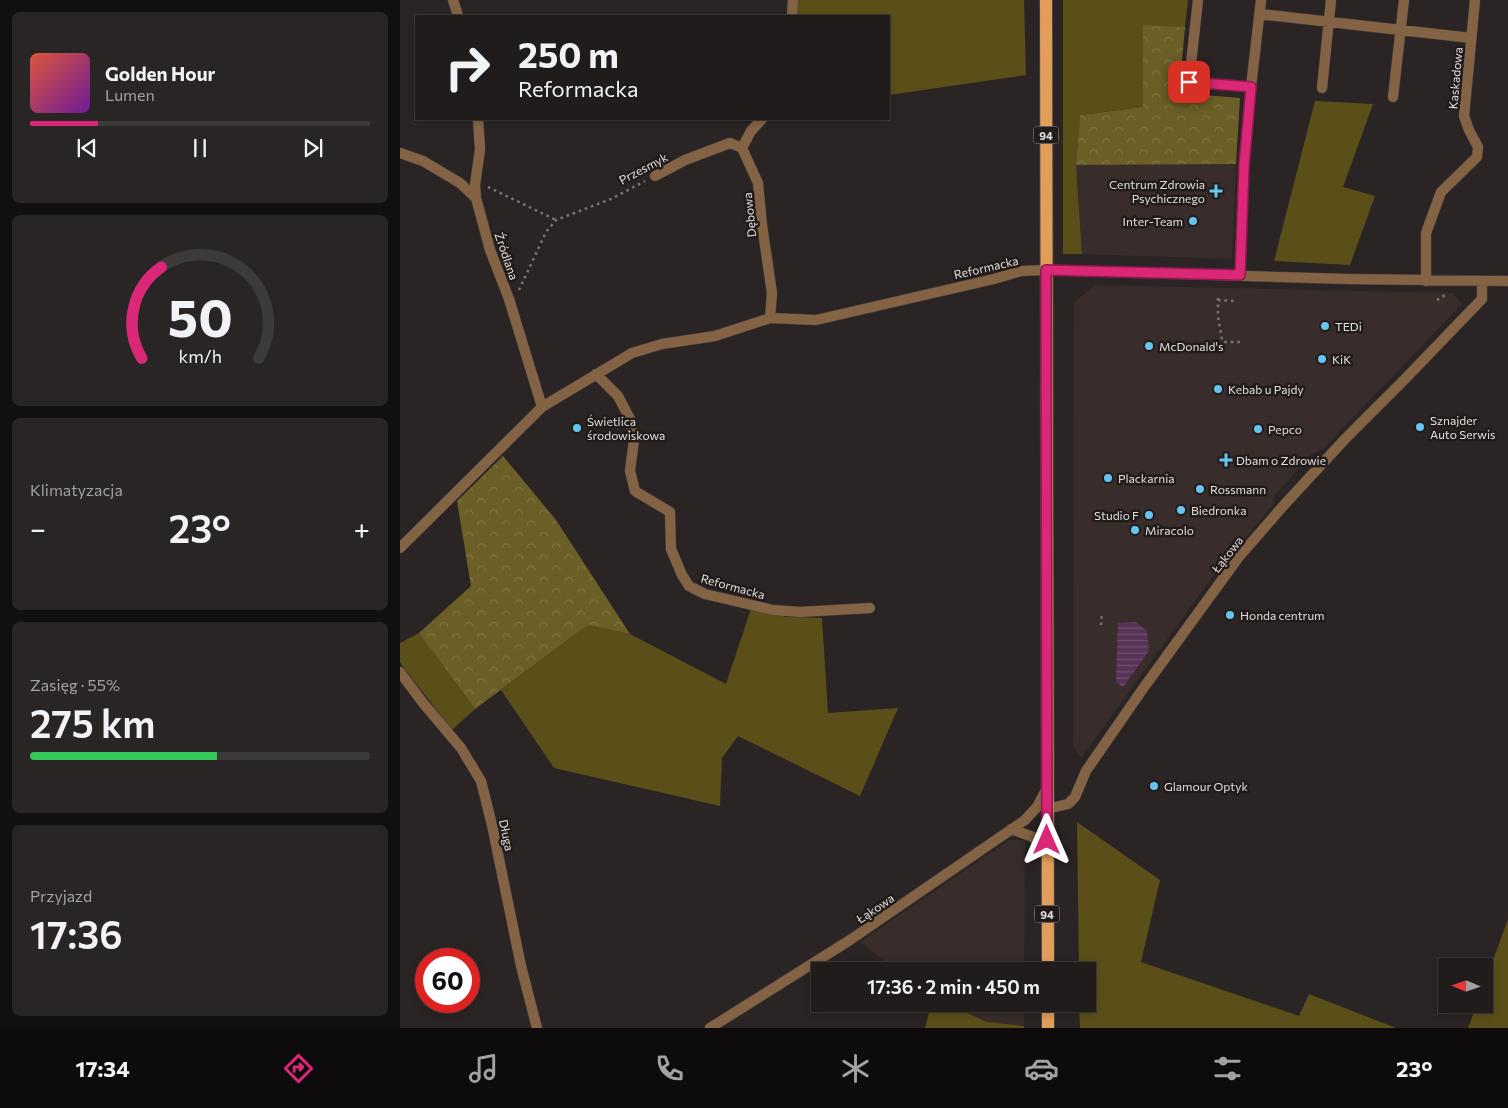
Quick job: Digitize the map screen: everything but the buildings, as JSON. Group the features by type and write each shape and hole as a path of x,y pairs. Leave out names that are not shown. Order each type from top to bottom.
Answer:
{"main road":[{"name":"94","path":"1046,0 1048,962"},
{"path":"1048,1012 1048,1028"}],"street":[{"path":"453,0 458,15"},
{"path":"792,15 793,0"},
{"path":"1198,0 1189,82 1251,87"},
{"path":"1240,275 1244,166 1261,0"},
{"path":"1322,88 1330,0"},
{"path":"1393,97 1404,0"},
{"name":"Kaskadowa","path":"1426,281 1426,233 1441,192 1477,157 1478,147 1468,130 1464,116 1475,0"},
{"name":"Kaskadowa","path":"1260,14 1470,38"},
{"name":"Źródlana","path":"478,120 480,149 475,185 476,198 490,250 509,300 542,407"},
{"path":"742,148 751,131 761,120"},
{"name":"Przesmyk","path":"655,176 685,160 730,143 742,148"},
{"name":"Dębowa","path":"742,148 758,183 772,293 770,318"},
{"path":"400,153 423,161 460,183 476,198"},
{"name":"Reformacka","path":"400,548 542,407 632,353 662,344 715,336 770,318 816,320 1022,271 1046,270 1426,281 1508,281"},
{"name":"Łąkowa","path":"1047,809 1068,804 1074,797 1086,770 1238,558 1338,447 1482,299 1482,281"},
{"name":"Reformacka","path":"596,374 618,396 630,419 634,440 630,471 634,492 670,512 671,549 689,586 705,594 773,610 801,612 870,608"},
{"name":"Długa","path":"400,672 461,748 480,781 492,824 521,966 537,1028"},
{"name":"Łąkowa","path":"710,1028 846,943 1025,820 1038,808 1047,788"},
{"path":"1011,829 1033,837 1047,856"}],"path":[{"name":"Przesmyk","path":"556,220 611,199 655,176"},
{"path":"475,185 489,188 556,220 546,232 521,288 509,300"},
{"path":"1437,300 1447,294"},
{"path":"1235,301 1218,299 1219,330 1224,342 1243,342"},
{"path":"1101,625 1102,613"}],"shaded area":[{"path":"798,0 1024,0 1026,75 890,95 890,15 797,15"},
{"path":"1063,0 1188,0 1185,27 1143,26 1143,107 1080,115 1076,165 1082,254 1063,254"},
{"path":"1315,101 1373,104 1343,187 1375,196 1350,265 1274,261"},
{"path":"1236,164 1232,259 1082,254 1076,165"},
{"path":"1096,285 1452,293 1462,304 1322,450 1313,453 1274,496 1273,505 1210,580 1081,758 1073,747 1074,302"},
{"path":"751,609 787,617 822,618 828,713 898,708 860,796 738,736 722,758 720,806 554,768 501,690 588,625 630,634 726,684"},
{"path":"1136,622 1147,631 1149,651 1123,687 1116,682 1118,623"},
{"path":"419,633 475,709 452,730 400,662 400,643"},
{"path":"1077,822 1160,880 1141,962 1299,1016 1309,994 1396,1028 1080,1028 1079,1012 1096,1012 1096,962 1079,962"},
{"path":"1009,840 1025,840 1024,962 887,962 860,942"},
{"path":"1508,919 1508,1028 1468,1028 1474,1013 1493,1013 1493,960"},
{"path":"929,1012 965,1012 987,1022 1024,1026 1024,1028 925,1028"},
{"path":"965,1012 1024,1012 1024,1026 987,1022"}],"green space":[{"path":"1143,25 1185,27 1179,93 1240,98 1236,164 1076,165 1080,115 1143,107"},
{"path":"503,456 556,520 630,634 588,625 475,709 419,633 471,586 457,501"}],"place":[{"name":"Centrum Zdrowia Psychicznego","path":"1216,191"},
{"name":"Inter-Team","path":"1193,221"},
{"name":"TEDi","path":"1325,326"},
{"name":"McDonald's","path":"1149,346"},
{"name":"KiK","path":"1322,359"},
{"name":"Kebab u Pajdy","path":"1218,389"},
{"name":"Sznajder Auto Serwis","path":"1420,427"},
{"name":"Świetlica środowiskowa","path":"577,428"},
{"name":"Pepco","path":"1258,429"},
{"name":"Dbam o Zdrowie","path":"1226,460"},
{"name":"Plackarnia","path":"1108,478"},
{"name":"Rossmann","path":"1200,489"},
{"name":"Biedronka","path":"1181,510"},
{"name":"Studio F","path":"1149,515"},
{"name":"Miracolo","path":"1135,530"},
{"name":"Honda centrum","path":"1230,615"},
{"name":"Glamour Optyk","path":"1154,786"}],"route":[{"path":"1047,840 1046,270 1240,275 1244,166 1251,87 1189,82"}]}
